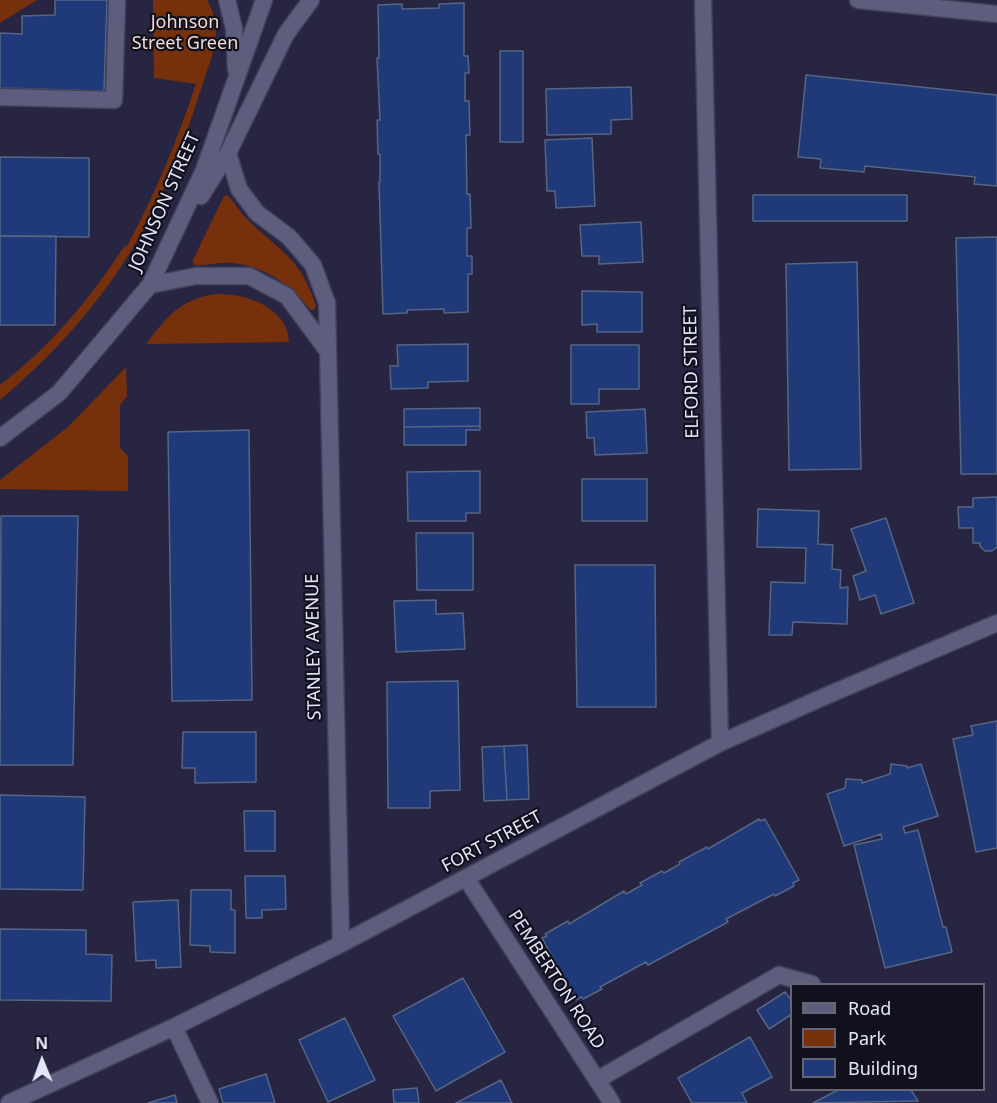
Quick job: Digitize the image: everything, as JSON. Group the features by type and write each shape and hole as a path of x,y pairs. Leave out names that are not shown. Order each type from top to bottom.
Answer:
{"main road":[{"path":"0,97 114,100 117,0"},
{"path":"228,0 234,28 236,79"},
{"name":"JOHNSON STREET","path":"0,438 58,393 150,285 204,170 264,0"},
{"path":"164,256 228,153 286,34 311,0"},
{"name":"ELFORD STREET","path":"704,0 720,743"},
{"path":"858,0 997,14"},
{"name":"STANLEY AVENUE","path":"228,153 239,189 257,213 289,237 314,265 327,303 341,944"},
{"path":"150,285 196,276 249,276 287,296 327,350"},
{"name":"FORT STREET","path":"9,1103 174,1027 341,944 720,743 997,623"},
{"name":"PEMBERTON ROAD","path":"466,878 612,1103"},
{"path":"597,1080 779,975 808,983"},
{"path":"174,1027 210,1103"}],"green space":[{"path":"0,0 37,0 0,23"},
{"name":"Johnson Street Green","path":"153,0 207,0 216,26 213,53 177,160 147,224 112,280 49,355 0,400 0,385 53,338 84,303 125,245 126,248 165,168 196,84 154,78"},
{"path":"227,195 245,217 295,264 309,289 316,306 314,310 311,310 286,285 255,268 232,263 194,265 193,260 224,196"},
{"path":"216,294 240,296 263,304 281,320 287,330 289,342 146,344 175,311 193,300"},
{"path":"126,367 127,396 120,405 120,448 128,456 128,491 0,489 0,480 69,426"}],"building":[{"path":"55,0 107,0 104,91 0,88 0,33 22,34 22,16 55,15"},
{"path":"464,3 464,56 468,56 469,73 465,73 465,101 469,101 470,135 466,135 467,194 470,194 471,228 467,228 467,256 472,256 472,274 468,274 468,312 444,313 444,309 407,310 407,313 383,314 380,154 378,154 377,120 380,120 377,58 379,58 378,5 402,4 402,9 439,8 439,4"},
{"path":"500,51 523,51 523,142 500,142"},
{"path":"806,75 997,95 997,186 974,184 975,177 865,166 864,172 820,168 821,159 798,157"},
{"path":"631,87 632,119 611,120 611,134 547,135 546,89"},
{"path":"592,138 595,206 556,208 555,191 547,191 545,140"},
{"path":"0,157 89,158 89,237 0,236"},
{"path":"753,195 907,195 907,221 753,221"},
{"path":"641,222 643,262 599,264 599,256 582,256 580,225"},
{"path":"0,236 56,236 55,325 0,325"},
{"path":"997,237 997,474 961,474 956,238"},
{"path":"857,262 861,469 789,470 786,264"},
{"path":"582,291 642,292 642,332 597,332 597,324 582,325"},
{"path":"468,344 468,381 428,382 428,388 391,389 390,366 398,366 397,345"},
{"path":"571,345 639,345 639,389 599,389 599,404 571,404"},
{"path":"480,408 480,426 404,427 404,409"},
{"path":"645,409 647,453 595,455 594,438 587,438 586,412"},
{"path":"480,426 480,430 466,430 466,445 404,445 404,427"},
{"path":"249,430 252,700 172,701 168,432"},
{"path":"480,471 480,513 466,513 466,521 408,521 407,472"},
{"path":"582,479 647,479 647,521 582,521"},
{"path":"997,497 997,547 992,551 985,551 980,543 973,543 973,528 959,528 958,507 973,507 973,498"},
{"path":"758,509 819,511 818,544 833,545 832,569 841,570 840,588 848,587 847,624 793,622 792,635 769,635 771,582 805,583 806,548 757,547"},
{"path":"1,516 78,516 73,765 0,765"},
{"path":"886,518 914,603 881,614 875,595 860,600 853,576 866,571 851,529"},
{"path":"416,533 473,533 473,590 417,590"},
{"path":"575,565 655,565 656,707 577,707"},
{"path":"436,600 436,614 463,613 465,649 396,652 394,601"},
{"path":"458,681 460,790 430,791 430,808 388,808 387,682"},
{"path":"997,721 997,848 976,852 953,739 973,735 971,726"},
{"path":"183,732 256,732 256,782 195,783 195,768 182,768"},
{"path":"527,745 529,799 507,800 504,746"},
{"path":"504,746 507,800 484,801 482,747"},
{"path":"891,764 907,766 907,768 921,764 938,816 903,827 905,833 918,830 943,927 946,927 952,952 885,968 854,845 882,839 881,834 844,846 827,794 845,788 846,779 862,780 862,783 890,774"},
{"path":"0,795 85,797 83,890 0,889"},
{"path":"244,811 275,811 275,851 245,851"},
{"path":"759,819 760,821 765,819 799,880 793,883 794,886 726,919 728,922 648,965 646,962 583,999 581,997 576,1000 542,938 547,936 545,934 568,921 569,924 624,891 626,894 642,885 640,883 662,871 664,873 680,864 679,862 707,847 708,849"},
{"path":"245,876 285,876 286,909 262,910 262,918 246,918"},
{"path":"191,890 231,890 231,910 235,910 235,953 210,952 210,946 190,945"},
{"path":"178,900 181,967 156,968 156,960 136,961 133,902"},
{"path":"0,929 86,930 86,954 112,955 111,1001 0,1000"},
{"path":"463,978 505,1052 436,1091 393,1016"},
{"path":"785,992 790,998 790,1015 769,1029 757,1010"},
{"path":"345,1018 375,1080 328,1102 299,1040"},
{"path":"750,1037 772,1077 742,1093 747,1103 692,1103 678,1078"},
{"path":"266,1074 275,1103 223,1103 219,1089"},
{"path":"501,1080 512,1103 456,1103"},
{"path":"417,1088 419,1103 394,1103 393,1090"},
{"path":"836,1091 912,1091 918,1101 813,1103"},
{"path":"175,1095 177,1103 148,1103"}]}
